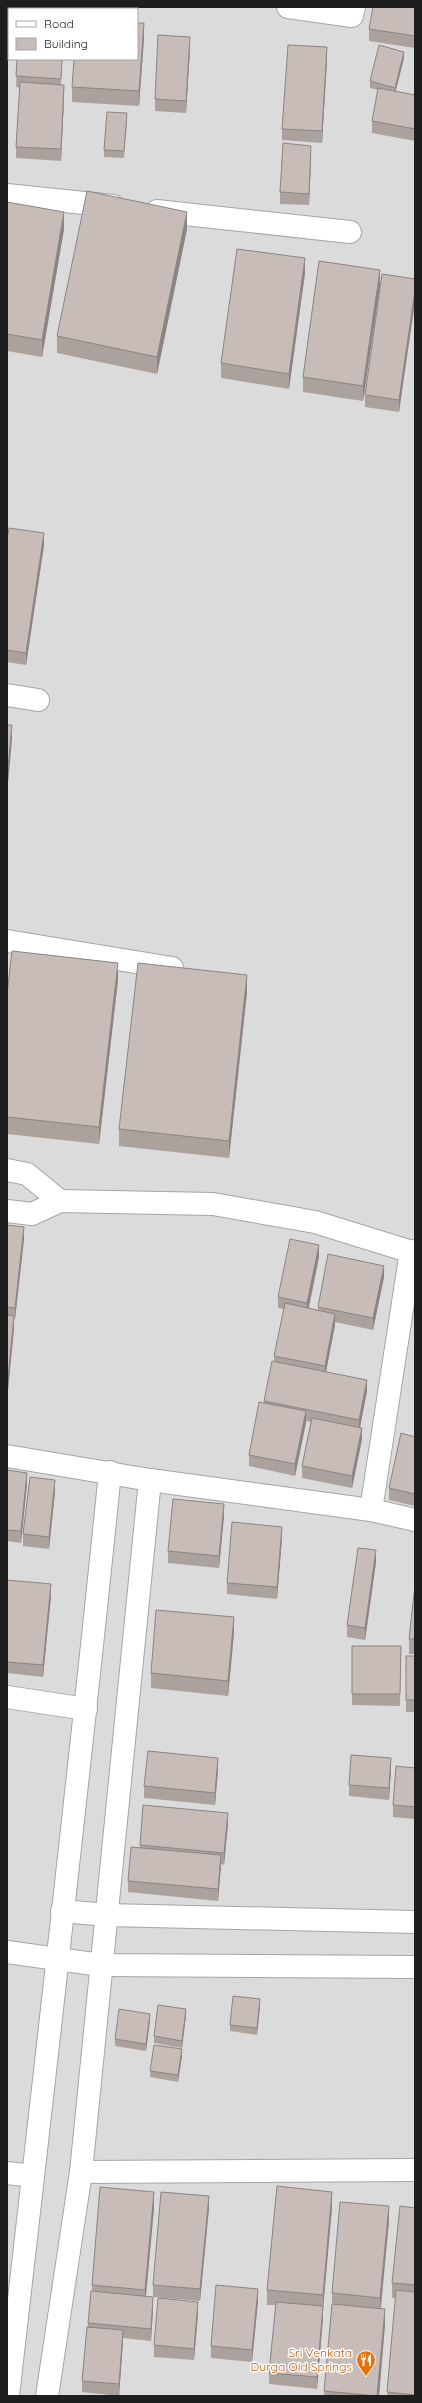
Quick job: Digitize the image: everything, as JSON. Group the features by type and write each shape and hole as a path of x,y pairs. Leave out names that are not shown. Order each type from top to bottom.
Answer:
{"street":[{"path":"288,7 352,16 354,7"},
{"path":"7,195 350,232"},
{"path":"7,695 38,700"},
{"path":"7,941 190,972"},
{"path":"7,1170 27,1174 60,1201"},
{"path":"7,1211 32,1214 60,1201 213,1204 315,1222 413,1252 371,1510"},
{"path":"7,1456 110,1472 150,1480 371,1510 415,1520"},
{"path":"8,2396 56,1958 86,1709 110,1472"},
{"path":"48,2396 81,2172 150,1480"},
{"path":"7,1697 86,1709"},
{"path":"62,1911 107,1915 415,1922"},
{"path":"7,1952 101,1965 415,1967"},
{"path":"81,2172 415,2170"},
{"path":"7,2174 33,2176"}],"shaded area":[{"path":"7,7 415,7 415,2396 7,2396"}],"building":[{"path":"373,7 415,7 415,36 369,29"},
{"path":"138,23 144,23 139,91 72,87 74,60 138,60"},
{"path":"158,35 190,37 186,101 155,99"},
{"path":"288,45 327,47 322,131 282,129"},
{"path":"379,45 404,52 395,88 370,81"},
{"path":"17,60 62,60 61,79 16,76"},
{"path":"20,82 64,85 61,149 16,147"},
{"path":"378,88 415,95 415,129 372,121"},
{"path":"107,112 127,113 124,151 104,150"},
{"path":"283,143 311,146 309,194 280,192"},
{"path":"87,191 187,212 157,357 57,336"},
{"path":"7,202 64,212 42,340 7,334"},
{"path":"237,249 305,258 289,374 221,363"},
{"path":"319,261 380,270 363,386 303,377"},
{"path":"382,274 415,279 415,290 399,400 365,395"},
{"path":"9,528 44,533 26,653 7,650 7,540"},
{"path":"7,725 12,725 7,779"},
{"path":"12,951 118,963 99,1127 7,1117 7,994"},
{"path":"138,963 247,975 229,1141 119,1129"},
{"path":"7,1225 24,1227 15,1308 7,1307"},
{"path":"290,1239 319,1245 307,1303 278,1297"},
{"path":"328,1254 384,1266 373,1318 318,1307"},
{"path":"285,1303 335,1314 325,1366 274,1356"},
{"path":"7,1315 14,1316 7,1389"},
{"path":"272,1361 367,1380 359,1420 264,1401"},
{"path":"259,1402 306,1411 295,1464 249,1455"},
{"path":"312,1418 362,1428 352,1476 302,1466"},
{"path":"401,1433 415,1437 415,1494 389,1488"},
{"path":"7,1470 27,1473 21,1531 7,1530"},
{"path":"30,1477 55,1480 49,1537 23,1534"},
{"path":"173,1499 224,1504 219,1556 168,1551"},
{"path":"232,1522 282,1527 277,1587 227,1583"},
{"path":"358,1548 376,1550 365,1628 347,1625"},
{"path":"7,1580 51,1584 43,1665 7,1662"},
{"path":"415,1585 415,1639 409,1639"},
{"path":"156,1610 234,1617 228,1681 151,1673"},
{"path":"352,1646 401,1646 400,1694 352,1694"},
{"path":"406,1656 415,1656 415,1700 406,1700"},
{"path":"148,1751 218,1758 215,1793 144,1786"},
{"path":"351,1755 391,1758 389,1788 349,1785"},
{"path":"396,1766 415,1768 415,1807 393,1805"},
{"path":"143,1805 228,1813 224,1853 140,1845"},
{"path":"131,1847 221,1855 218,1889 128,1881"},
{"path":"233,1996 260,1999 257,2028 230,2025"},
{"path":"158,2005 186,2009 182,2041 154,2036"},
{"path":"119,2009 150,2014 146,2044 115,2039"},
{"path":"154,2045 182,2049 178,2075 150,2071"},
{"path":"277,2186 332,2192 323,2295 267,2290"},
{"path":"100,2187 154,2192 145,2290 92,2285"},
{"path":"161,2192 209,2196 200,2289 153,2285"},
{"path":"340,2202 389,2206 380,2298 332,2293"},
{"path":"400,2206 415,2208 415,2285 392,2283"},
{"path":"216,2285 258,2289 252,2350 211,2346"},
{"path":"396,2290 415,2292 415,2395 387,2392"},
{"path":"91,2291 153,2297 151,2329 88,2323"},
{"path":"158,2298 198,2302 194,2349 154,2345"},
{"path":"276,2302 323,2306 317,2377 269,2373"},
{"path":"332,2304 385,2309 377,2396 324,2391"},
{"path":"87,2327 123,2330 119,2384 82,2381"}],"place":[{"name":"Sri Venkata Durga Old Springs","path":"366,2377"}]}
